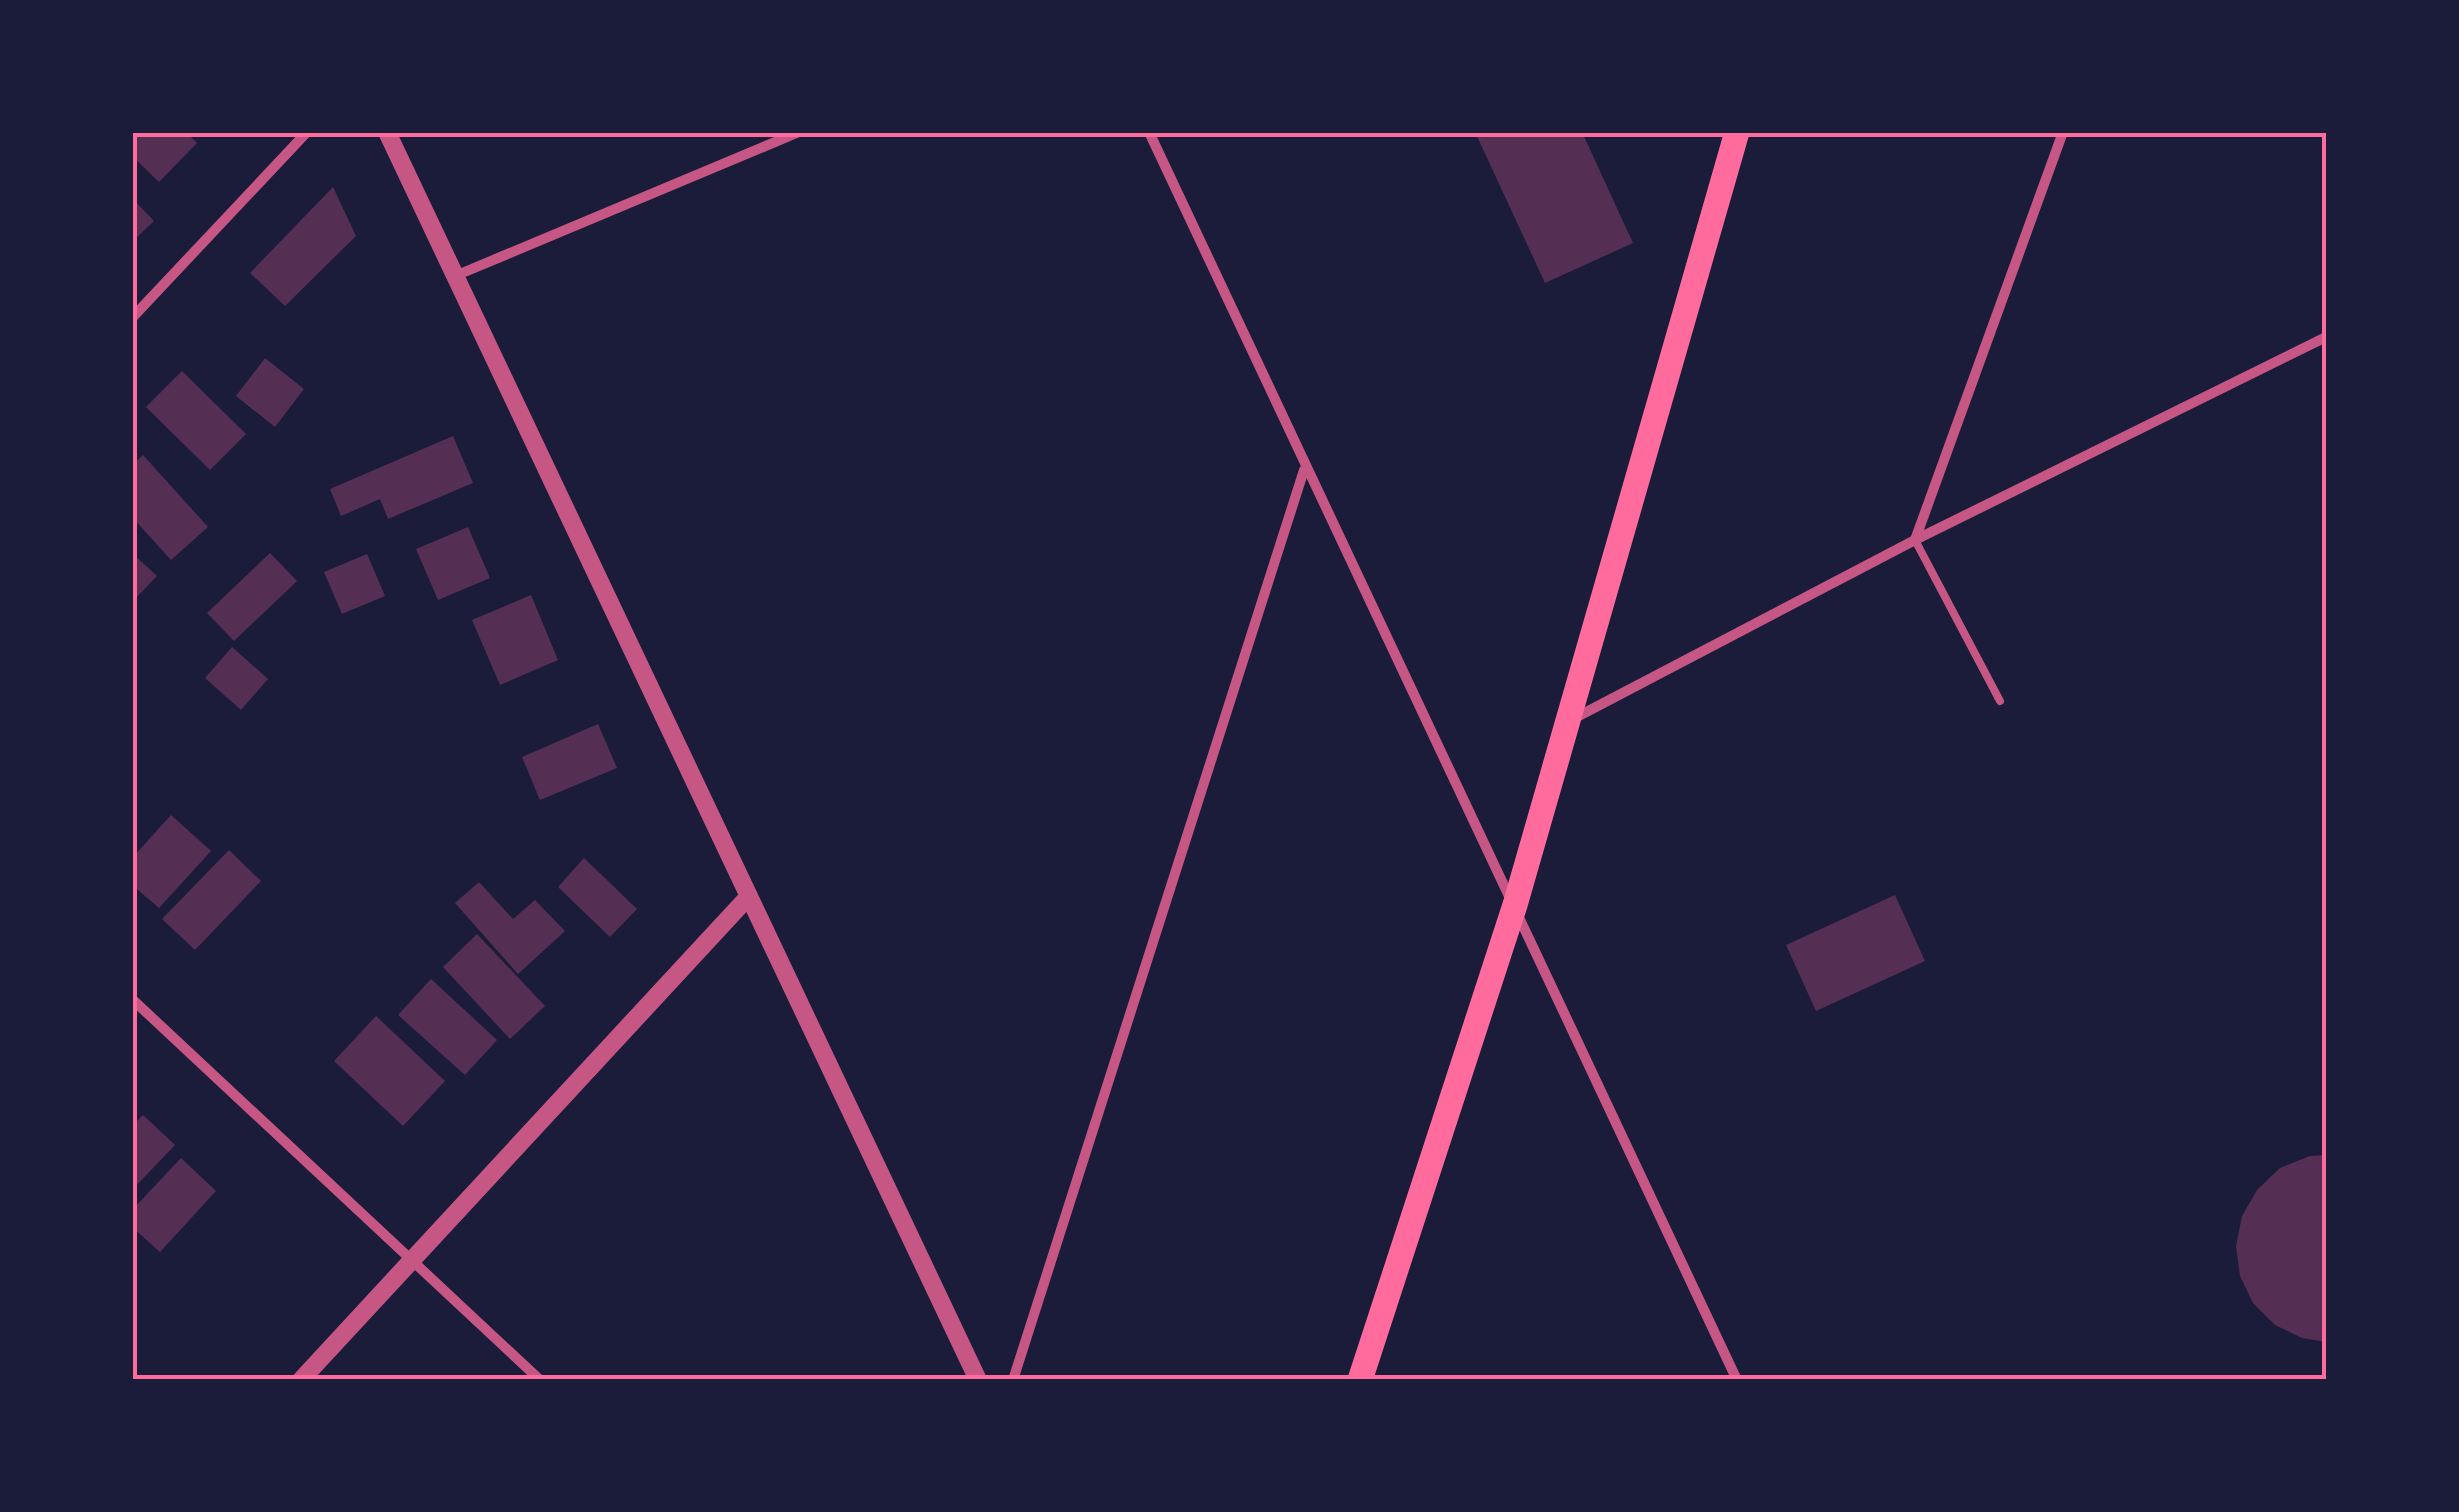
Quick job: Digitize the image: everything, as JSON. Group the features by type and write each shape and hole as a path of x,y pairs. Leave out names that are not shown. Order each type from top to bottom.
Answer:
{"main road":[{"path":"1360,1380 1515,905 1737,132"}],"street":[{"path":"132,318 308,132"},
{"path":"387,132 978,1380"},
{"path":"455,276 799,132"},
{"path":"1149,132 1738,1380"},
{"path":"1915,540 2063,132"},
{"path":"1567,722 1915,540 2326,338"},
{"path":"1012,1380 1305,469"},
{"path":"301,1380 748,896"},
{"path":"132,999 540,1380"}],"lane":[{"path":"1915,540 2000,702"}],"building":[{"path":"132,132 186,132 197,143 159,182 132,156"},
{"path":"1475,132 1582,132 1633,243 1545,283"},
{"path":"333,187 356,236 285,306 250,273"},
{"path":"132,198 154,221 132,242"},
{"path":"265,358 304,389 275,427 236,396"},
{"path":"182,371 246,434 210,470 146,407"},
{"path":"453,436 473,483 388,519 380,499 341,516 330,489"},
{"path":"143,455 208,527 171,560 132,517 132,465"},
{"path":"468,527 490,578 438,600 416,549"},
{"path":"132,553 157,576 132,602"},
{"path":"270,553 297,581 234,641 207,613"},
{"path":"367,554 385,596 342,614 324,572"},
{"path":"531,595 558,660 500,685 472,620"},
{"path":"232,647 268,679 241,710 205,678"},
{"path":"598,724 617,768 540,800 522,757"},
{"path":"171,815 211,851 159,908 132,885 132,858"},
{"path":"229,850 261,881 195,950 162,919"},
{"path":"584,858 637,909 610,937 558,887"},
{"path":"479,882 513,919 535,900 565,931 518,974 455,903"},
{"path":"1895,895 1925,961 1816,1011 1786,945"},
{"path":"477,934 545,1006 510,1039 443,967"},
{"path":"431,979 497,1040 465,1075 398,1015"},
{"path":"376,1016 445,1081 403,1126 334,1061"},
{"path":"143,1115 175,1145 132,1190 132,1126"},
{"path":"2326,1155 2326,1342 2302,1338 2275,1325 2253,1303 2240,1276 2236,1246 2242,1216 2257,1190 2280,1168 2310,1156"},
{"path":"181,1158 216,1191 160,1252 132,1227 132,1210"}]}
